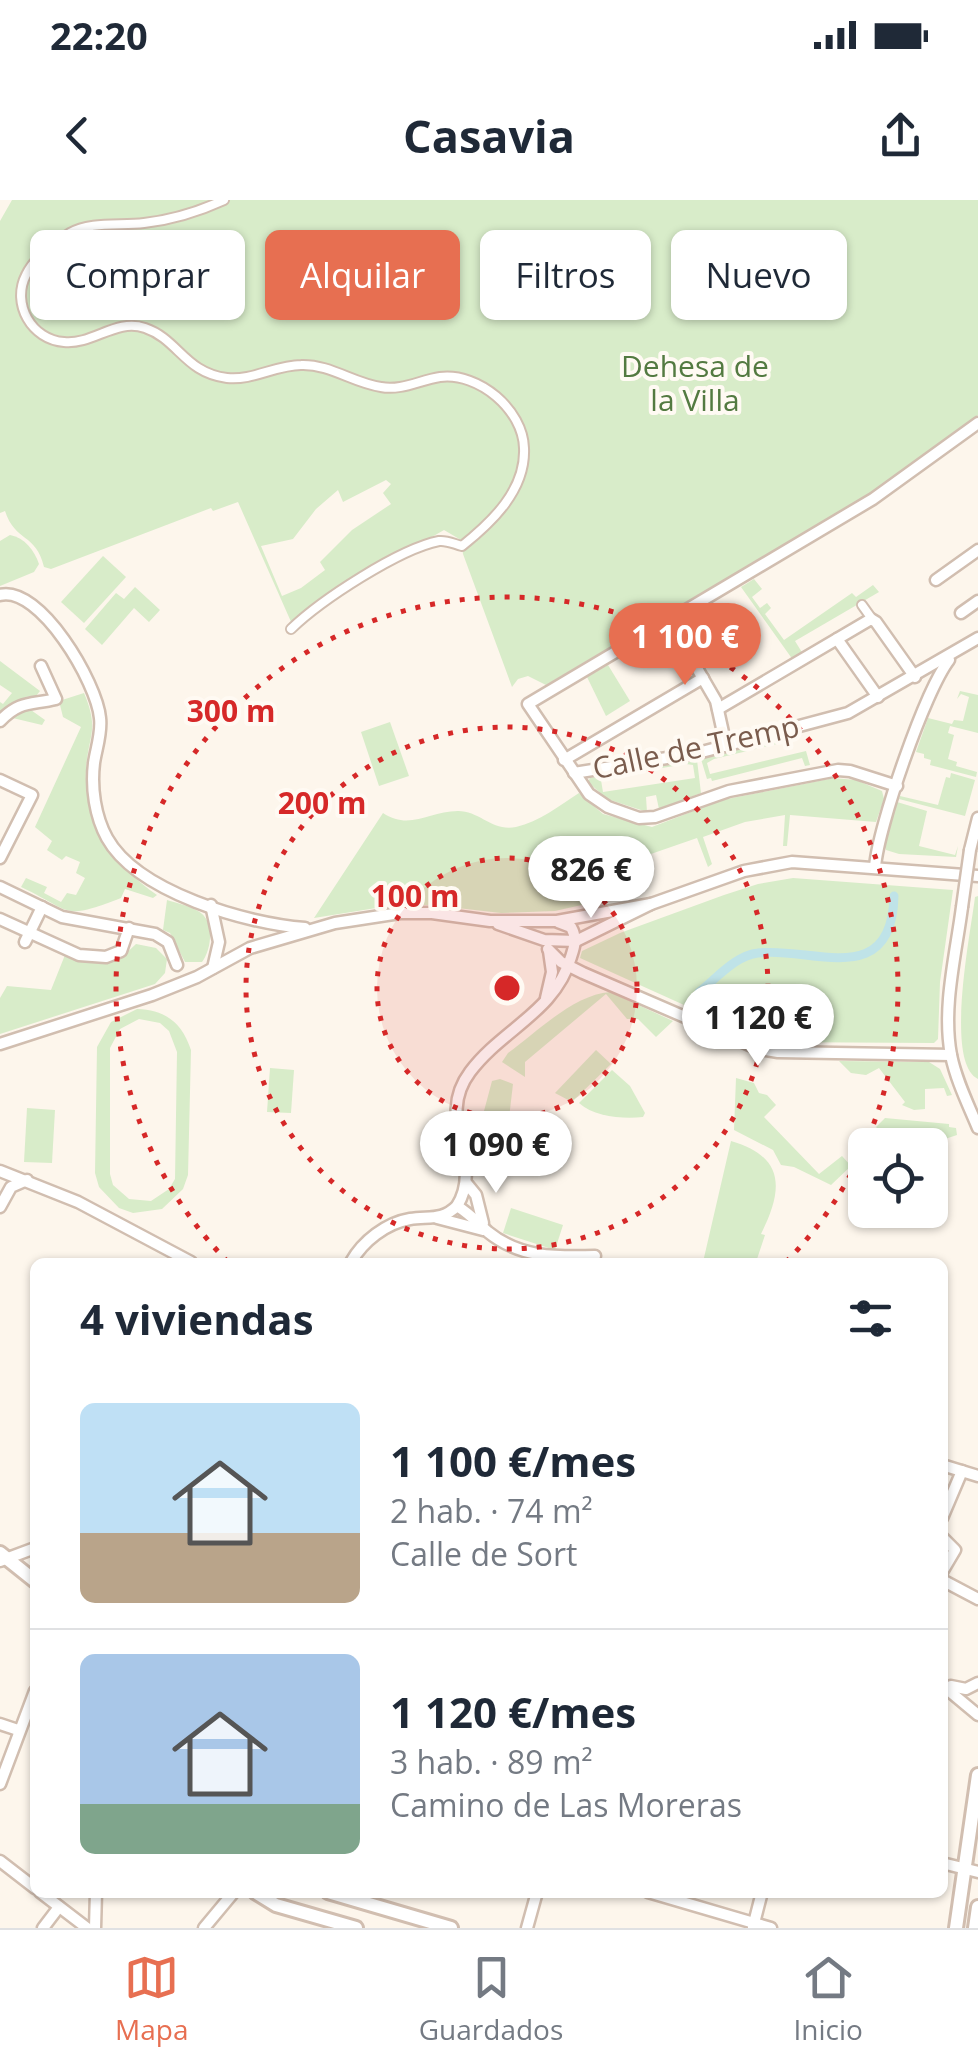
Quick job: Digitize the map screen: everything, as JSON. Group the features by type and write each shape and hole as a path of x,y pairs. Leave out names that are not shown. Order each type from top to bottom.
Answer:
{"street":[{"path":"224,200 160,221 87,227 68,234 26,274 22,306 32,326 52,340 65,342 80,341 121,326 144,328 197,370 223,378 238,379 302,364 344,373 382,388 444,376 456,378 488,392 509,407 524,439 525,463 518,481 488,525 462,546 442,540 394,560 315,607 291,629"},
{"path":"896,786 838,770 729,791 647,818 601,804 574,774 528,704 873,499 978,423"},
{"path":"936,580 978,550"},
{"path":"0,595 18,595 38,609 60,634 93,695 100,718 94,800 107,838 138,874 155,885 211,905 261,920 316,929"},
{"path":"961,613 978,601"},
{"path":"862,605 915,677"},
{"path":"718,709 872,619"},
{"path":"669,620 718,709 726,746"},
{"path":"875,867 876,846 933,673 978,638"},
{"path":"836,640 878,697"},
{"path":"1,717 30,700 56,699 41,666"},
{"name":"Calle de Tremp","path":"574,774 726,746 848,713 915,677 933,673"},
{"path":"564,760 703,678"},
{"path":"0,780 32,795 0,858"},
{"path":"978,818 950,998 951,1054 972,1099 978,1128"},
{"path":"0,1044 152,995 250,948 316,929 400,912 558,922 651,904 775,864 816,862 978,876"},
{"path":"0,887 62,917 146,932 171,950 177,966"},
{"path":"546,945 574,947 651,904"},
{"path":"211,905 219,942 213,968"},
{"path":"27,938 42,907"},
{"path":"51,940 62,917"},
{"path":"0,920 27,938 51,940 80,955 106,957 121,951 129,928"},
{"path":"490,920 546,945 568,966 759,1049 951,1054"},
{"path":"542,1008 552,976 547,928 558,922 571,927 577,962 586,973"},
{"path":"488,1232 468,1184 456,1122 459,1091 476,1064 542,1008 562,982 574,947"},
{"path":"562,982 586,973"},
{"path":"0,1171 28,1180 184,1258"},
{"path":"0,1207 11,1186 28,1180"},
{"path":"437,1218 456,1208 468,1184"},
{"path":"456,1208 476,1228"},
{"path":"456,1208 506,1244 533,1255 594,1256"},
{"path":"354,1258 380,1231 409,1219 437,1218 488,1232"},
{"path":"948,1467 978,1476"},
{"path":"948,1504 962,1471"},
{"path":"2,1558 30,1550"},
{"path":"2,1558 30,1577"},
{"path":"948,1583 978,1599"},
{"path":"948,1685 964,1689 978,1684"},
{"path":"948,1689 978,1716"},
{"path":"0,1784 30,1702"},
{"path":"0,1724 18,1730"},
{"path":"956,1928 972,1871 978,1775"},
{"path":"0,1861 30,1884"},
{"path":"948,1864 972,1871"},
{"path":"47,1898 86,1928"},
{"path":"95,1928 96,1898"},
{"path":"204,1928 229,1898"},
{"path":"265,1898 320,1923 356,1928"},
{"path":"369,1898 451,1928"},
{"path":"526,1928 536,1898"},
{"path":"673,1898 771,1928"},
{"path":"753,1925 760,1898"},
{"path":"43,1928 58,1907"},
{"path":"975,1928 978,1907"}],"green space":[{"name":"Dehesa de la Villa","path":"12,200 978,200 978,415 872,492 546,685 528,676 518,679 512,687 461,540 444,530 322,600 292,624 238,502 213,511 211,508 51,569 44,567 36,548 14,528 5,511 0,513 0,221","holes":["386,480 391,484 383,493 391,504 352,530 320,562 325,570 282,596 261,546 293,539 316,509 338,490 343,502"]},
{"path":"10,535 28,545 39,564 34,572 0,586 0,541"},
{"path":"103,556 126,577 84,623 61,602"},
{"path":"754,579 762,589 752,597 760,608 767,603 771,608 765,614 784,640 852,593 856,597 873,585 879,592 795,641 803,654 793,660 741,587"},
{"path":"135,587 160,610 149,622 134,608 102,645 85,629 116,593 124,599"},
{"path":"0,661 40,691 21,703 45,720 42,725 0,715 0,702 3,704 12,693 0,685"},
{"path":"608,665 630,701 606,716 587,677"},
{"path":"960,691 978,695 978,733 950,726 948,733 954,735 948,759 957,762 956,766 977,772 976,777 930,765 931,760 916,752 928,718 952,724 954,720 963,721 969,697 961,694 957,699"},
{"path":"84,693 92,725 86,790 96,826 115,857 157,895 153,898 125,889 121,898 77,911 60,908 21,887 26,878 47,887 44,893 61,902 67,893 76,895 85,878 76,873 80,862 66,856 62,860 47,850 52,841 35,827 81,727 63,717 59,701"},
{"path":"390,722 409,776 379,786 361,732"},
{"path":"799,734 798,739 714,759 707,763 710,774 806,751 810,765 805,766 802,758 712,781 707,779 701,759"},
{"path":"697,760 701,793 659,809 656,795 646,797 647,812 607,799 588,782 590,778","holes":["693,765 695,778 603,792 601,780 608,777"]},
{"path":"951,773 975,780 965,816 899,799 900,796 938,805 946,777 950,778"},
{"path":"834,778 856,780 882,791 884,799 876,822 790,815 787,846 783,846 785,815 745,822 703,837 712,864 708,867 697,838 622,864 635,893 555,911 501,913 395,905 314,918 383,813 411,820 458,811 508,828 525,825 579,793 603,814 652,827 722,800"},
{"path":"897,802 927,811 919,846 955,855 958,846 956,857 886,850 883,841"},
{"path":"793,878 953,890 940,982 938,1039 934,1043 766,1042 580,958 582,951 620,933 758,884"},
{"path":"978,896 978,1079 968,1068 961,1023 965,965"},
{"path":"167,900 198,911 207,921 210,943 202,962 185,962 170,933 163,930"},
{"path":"136,944 156,948 167,959 165,973 155,984 0,1034 0,998 7,986 51,990 65,955 118,961"},
{"path":"610,992 673,1021 656,1037 638,1019 627,1019 606,994 525,1062 525,1077 502,1062 508,1053 569,1007"},
{"path":"137,1009 156,1012 178,1025 191,1050 188,1175 183,1189 162,1209 133,1213 119,1208 99,1187 95,1173 97,1047 111,1022","holes":["139,1019 160,1023 169,1031 177,1052 175,1179 169,1189 151,1201 129,1199 113,1185 110,1174 110,1048 120,1029"]},
{"path":"596,1050 611,1064 572,1102 555,1093"},
{"path":"839,1061 929,1062 940,1069 952,1095 947,1096 944,1088 925,1089 925,1109 914,1110 902,1105 905,1102 879,1068 866,1075 851,1073"},
{"path":"270,1068 294,1070 291,1113 267,1112"},
{"path":"612,1070 630,1086 645,1113 643,1117 609,1116 579,1103"},
{"path":"736,1078 754,1083 759,1093 776,1105 764,1117 819,1174 842,1156 848,1169 831,1185 781,1165 773,1150 734,1130"},
{"path":"500,1079 513,1084 507,1135 495,1127 484,1111 492,1081"},
{"path":"27,1108 55,1110 52,1163 24,1162"},
{"path":"885,1118 949,1124 956,1128 957,1135 948,1138 948,1128 876,1127"},
{"path":"731,1141 762,1156 770,1166 776,1189 773,1203 761,1234 765,1235 757,1258 704,1258"},
{"path":"511,1208 563,1225 555,1250 503,1233"}],"waterway":[{"path":"699,992 734,963 758,953 845,958 864,954 879,944 890,925 894,896"}]}
